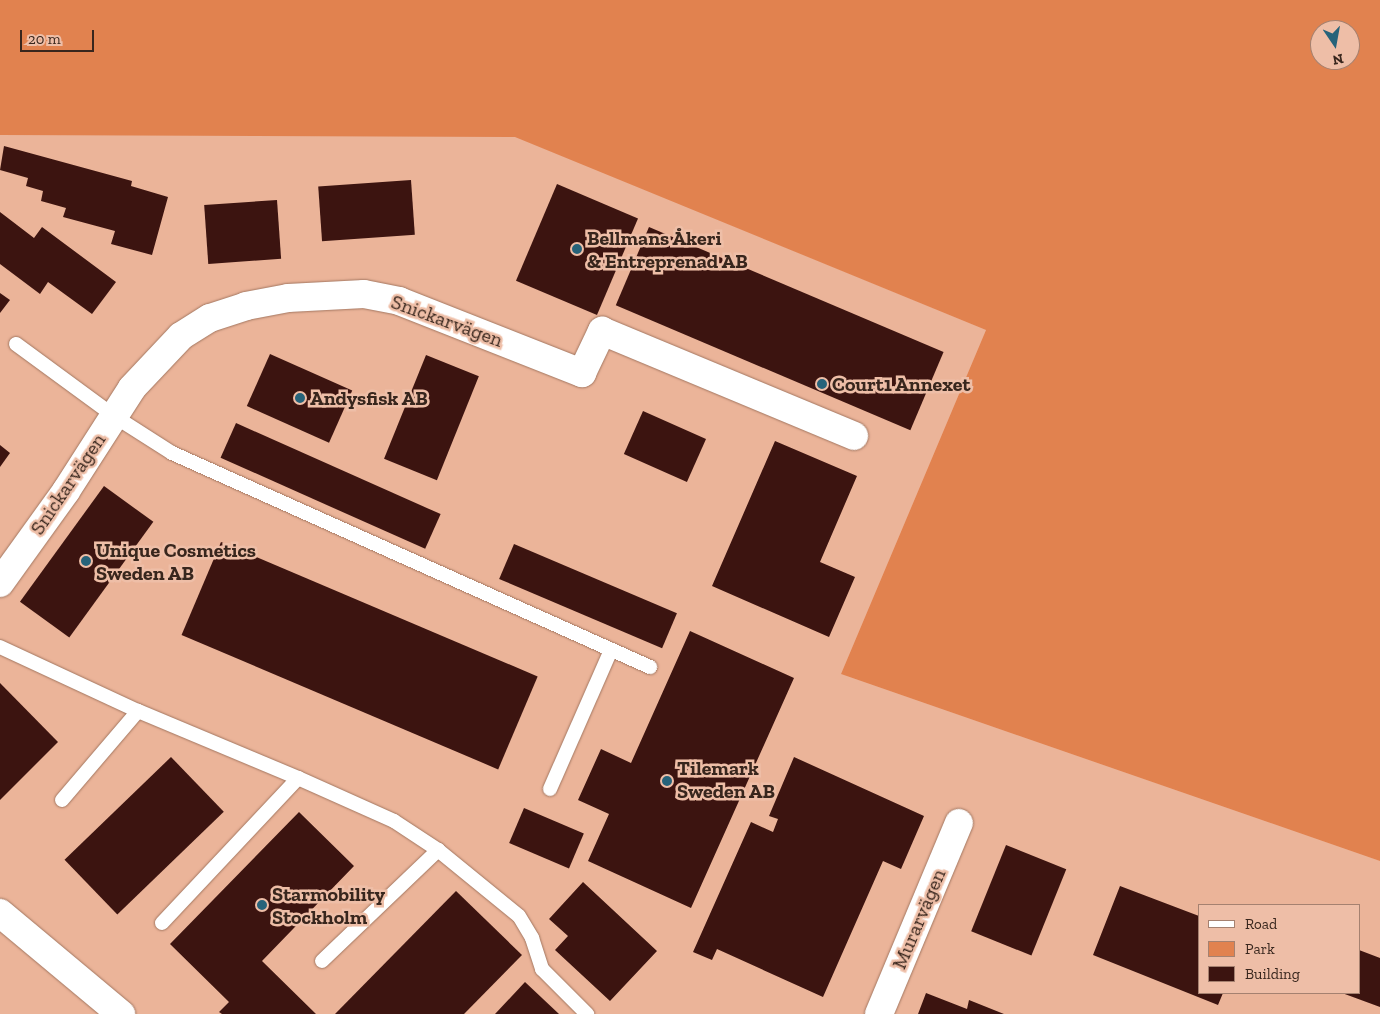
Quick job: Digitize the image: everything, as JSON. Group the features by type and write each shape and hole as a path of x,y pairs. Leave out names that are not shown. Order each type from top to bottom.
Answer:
{"street":[{"name":"Snickarvägen","path":"2,576 66,491 132,388 181,336 210,318 246,306 288,298 364,294 399,300 582,373 602,331 854,436"},
{"name":"Murarvägen","path":"879,1014 959,823"},
{"path":"0,912 121,1014"}],"lane":[{"path":"16,344 114,416 172,453 650,667"},
{"path":"0,647 138,711 298,778 394,821 438,850 518,916 532,938 542,969 587,1014"},
{"path":"550,789 611,650"},
{"path":"62,800 138,711"},
{"path":"162,923 298,778"},
{"path":"322,961 438,850"}],"shaded area":[{"path":"0,135 515,136 986,330 841,674 1380,861 1380,1014 0,1014"}],"green space":[{"path":"0,0 1380,0 1380,861 841,674 986,330 515,137 0,135"}],"building":[{"path":"4,146 132,181 131,186 168,197 152,255 111,244 115,231 63,217 66,208 41,201 43,191 26,186 28,178 0,170"},
{"path":"411,180 415,235 322,241 318,186"},
{"name":"Bellmans Åkeri & Entreprenad AB","path":"557,184 638,218 597,315 516,281"},
{"path":"277,200 281,259 208,264 204,205"},
{"path":"0,212 34,238 42,227 116,282 92,314 48,282 40,294 0,264"},
{"path":"649,227 944,352 910,430 616,305"},
{"path":"0,293 10,300 0,313"},
{"name":"Andysfisk AB","path":"270,354 352,391 329,443 247,406"},
{"path":"426,355 479,376 437,480 384,459"},
{"path":"643,411 706,439 687,482 624,454"},
{"path":"236,423 441,514 425,549 221,458"},
{"path":"775,441 857,476 820,562 855,577 829,637 712,586"},
{"path":"0,445 10,453 0,467"},
{"name":"Unique Cosmetics Sweden AB","path":"104,486 153,522 69,638 20,602"},
{"path":"221,542 538,676 498,769 182,635"},
{"path":"514,544 677,613 662,648 499,579"},
{"name":"Tilemark Sweden AB","path":"690,631 794,678 691,908 588,861 609,814 578,800 601,749 631,763"},
{"path":"0,683 58,742 0,800"},
{"path":"171,757 224,812 117,914 65,860"},
{"path":"794,757 924,816 901,869 883,861 823,997 717,949 712,960 693,952 751,822 773,832 778,819 769,816"},
{"path":"524,808 584,833 569,868 509,843"},
{"name":"Starmobility Stockholm","path":"299,812 354,866 262,961 316,1014 222,1014 219,1012 229,1002 170,944"},
{"path":"1006,845 1066,869 1031,956 971,931"},
{"path":"583,882 657,951 610,1001 555,950 568,936 549,919"},
{"path":"1120,886 1198,916 1198,994 1223,994 1218,1005 1093,955"},
{"name":"Starmobility Stockholm","path":"456,891 522,955 464,1014 335,1014"},
{"path":"1360,950 1380,958 1380,1007 1345,994 1360,994"},
{"path":"525,982 559,1014 495,1014"},
{"path":"926,993 967,1009 969,1000 1004,1014 918,1014"}],"place":[{"name":"Bellmans Åkeri & Entreprenad AB","path":"577,249"},
{"name":"Court1 Annexet","path":"822,384"},
{"name":"Andysfisk AB","path":"300,398"},
{"name":"Unique Cosmetics Sweden AB","path":"86,561"},
{"name":"Tilemark Sweden AB","path":"667,781"},
{"name":"Starmobility Stockholm","path":"262,905"}]}
